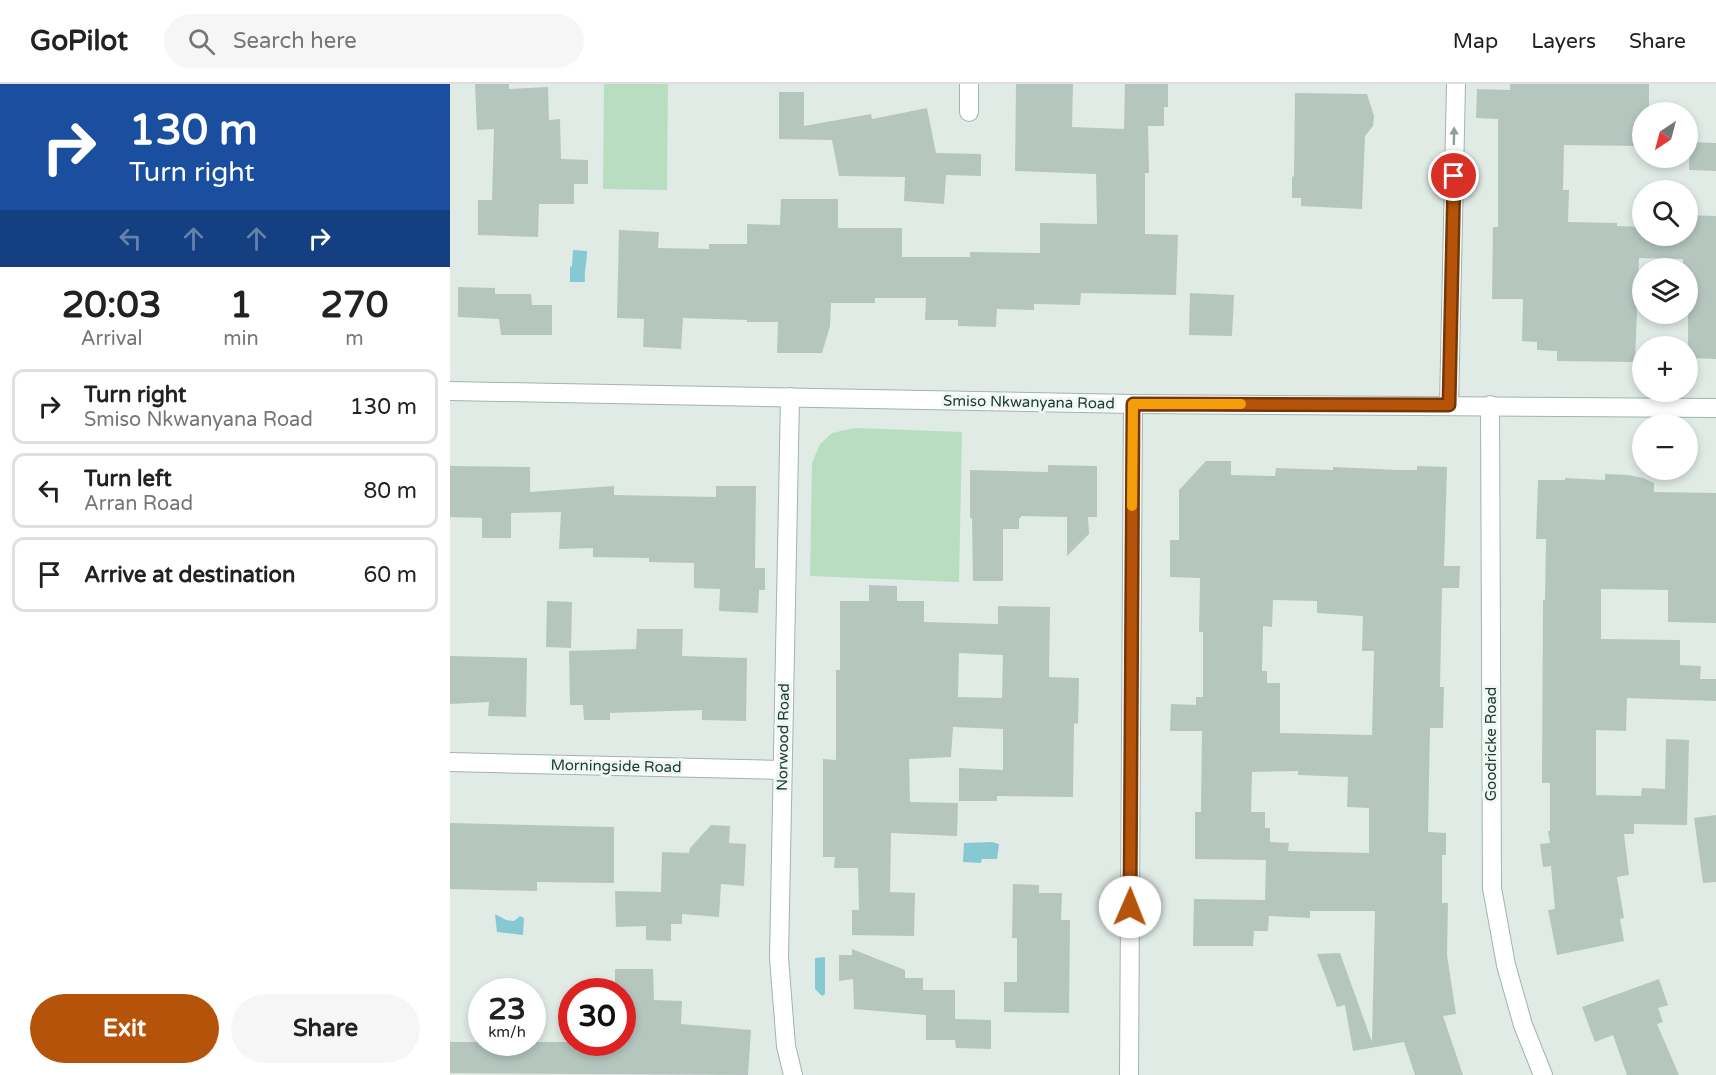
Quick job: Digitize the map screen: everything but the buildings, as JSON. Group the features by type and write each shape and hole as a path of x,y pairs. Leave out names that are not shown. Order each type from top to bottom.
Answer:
{"street":[{"path":"969,84 969,112"},
{"path":"1449,405 1456,84"},
{"name":"Smiso Nkwanyana Road","path":"450,391 1133,404 1716,408"},
{"name":"Norwood Road","path":"790,397 779,958 786,1046 793,1075"},
{"path":"1129,1075 1133,404"},
{"name":"Goodricke Road","path":"1490,405 1492,888 1506,965 1523,1025 1543,1075"},
{"name":"Morningside Road","path":"450,762 782,770"}],"green space":[{"path":"604,84 668,84 667,190 603,189"},
{"path":"855,428 962,432 959,582 810,576 812,463 820,444 832,433"}],"water":[{"path":"573,250 587,251 585,282 570,282"},
{"path":"964,843 999,844 997,859 982,859 981,863 963,862"},
{"path":"495,914 506,920 514,921 520,916 524,918 523,935 497,932"},
{"path":"825,957 825,994 822,996 815,989 815,958"}],"slow traffic":[{"path":"1132,506 1133,404 1241,404"}],"route":[{"path":"1130,907 1133,404 1449,405 1454,176"}]}
